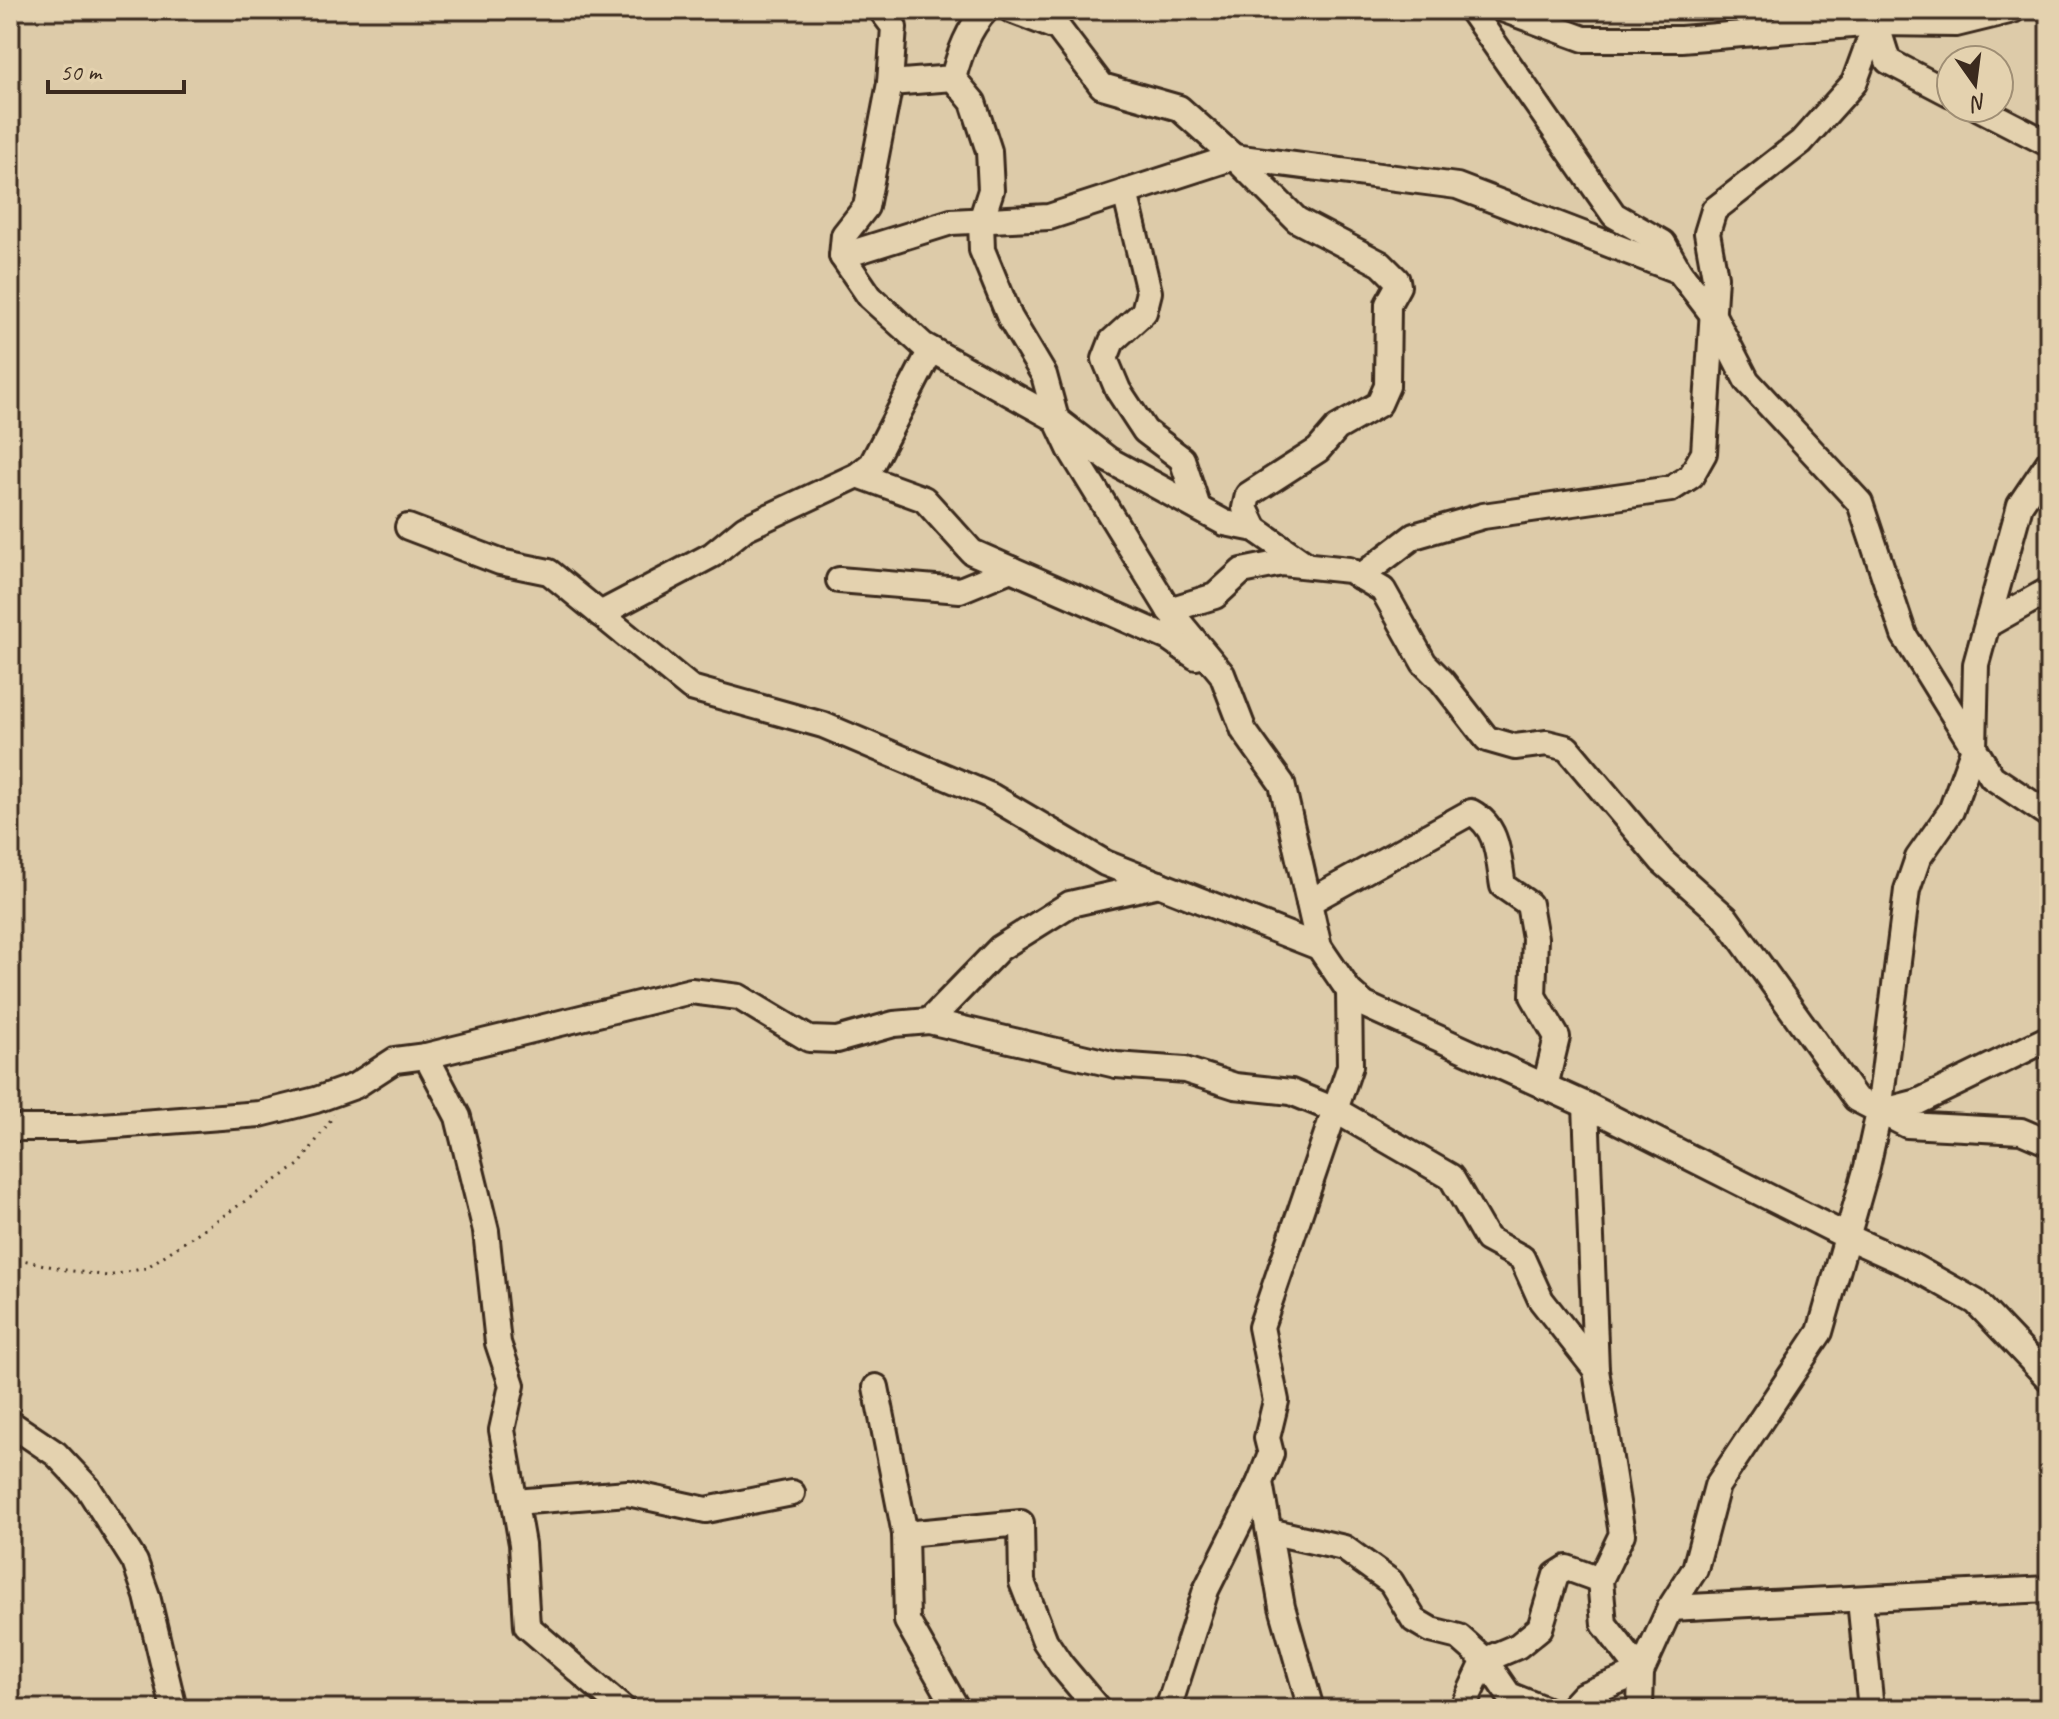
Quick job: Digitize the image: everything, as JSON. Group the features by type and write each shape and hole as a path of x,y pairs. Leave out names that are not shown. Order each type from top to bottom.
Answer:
{"street":[{"path":"881,10 894,27 890,83 866,207 844,235 842,256 870,297 931,350 1056,419 1109,460 1225,523 1255,529 1307,566"},
{"path":"953,78 960,52 976,21 986,10"},
{"path":"1011,10 1058,28 1102,86 1179,108 1297,220 1381,264 1397,280 1398,286 1388,304 1387,386 1379,404 1337,428 1318,450 1248,495 1245,508 1255,529"},
{"path":"1471,10 1614,215 1663,243 1679,271 1713,315 1747,381 1860,503 1904,635 1992,777 2049,815"},
{"path":"1505,10 1584,39 1681,39 1828,27 1876,16 1956,24 2013,10"},
{"path":"1783,10 1828,27"},
{"path":"1876,16 1888,61 1935,86"},
{"path":"1360,577 1414,536 1483,516 1671,489 1691,476 1704,453 1715,277 1707,233 1714,210 1801,142 1854,83 1876,16"},
{"path":"890,83 953,78"},
{"path":"953,78 973,102 989,151 991,190 981,221 982,250 1010,318 1044,375 1056,419 1070,449 1169,610 1222,674 1244,731 1282,784 1319,947 1349,991 1365,1005 1586,1105 1910,1265 1976,1302 2049,1379"},
{"path":"2010,124 2049,144"},
{"path":"842,256 951,222 1049,217 1234,157 1457,186 1679,271"},
{"path":"1125,192 1149,292 1144,312 1112,341 1105,359 1118,390 1145,431 1182,459 1198,508"},
{"path":"600,614 712,555 745,528 858,475 872,464 931,350"},
{"path":"1640,1709 1641,1672 1670,1608 1695,1569 1717,1486 1820,1332 1848,1237 1879,1112 1907,890 1918,858 1951,811 1974,748 1976,664 2020,505 2049,462"},
{"path":"858,475 924,499 972,552 1169,638 1222,674"},
{"path":"408,527 500,562 549,572 691,688 823,725 991,796 1105,863 1319,947"},
{"path":"1169,610 1215,596 1242,571 1282,563 1349,570 1383,590 1424,663 1487,739 1515,747 1547,743 1567,748 1662,861 1726,918 1856,1099 1907,1125 2021,1131 2049,1143"},
{"path":"839,580 960,590 1011,569"},
{"path":"1987,625 2049,590"},
{"path":"1309,902 1471,812 1481,817 1495,836 1503,886 1529,904 1535,938 1533,996 1557,1037 1545,1087"},
{"path":"929,1021 1000,948 1070,904 1159,884"},
{"path":"10,1128 76,1128 260,1114 316,1100 355,1086 395,1060 426,1056 691,991 739,997 809,1039 837,1040 894,1024 929,1021 1116,1065 1185,1070 1235,1086 1291,1092 1335,1110 1451,1177 1487,1239 1522,1258 1541,1300 1596,1370"},
{"path":"1168,1709 1206,1590 1271,1454 1267,1438 1276,1401 1261,1327 1350,1066 1349,991"},
{"path":"1879,1112 1918,1102 2049,1038"},
{"path":"426,1056 458,1117 486,1231 498,1343 512,1385 502,1430 522,1544 527,1626 623,1709"},
{"path":"1586,1105 1596,1370 1622,1534 1600,1580 1604,1624 1641,1672"},
{"path":"876,1387 905,1534 907,1621 957,1709"},
{"path":"10,1423 56,1454 88,1488 135,1562 147,1596 174,1709"},
{"path":"1260,1482 1282,1607 1311,1709"},
{"path":"515,1502 628,1493 706,1510 792,1493"},
{"path":"905,1534 1021,1523 1022,1582 1045,1641 1098,1709"},
{"path":"1269,1531 1344,1548 1391,1582 1414,1620 1431,1630 1459,1637 1485,1660 1509,1695 1544,1709"},
{"path":"1462,1709 1485,1660 1518,1646 1540,1628 1556,1575 1567,1568 1600,1580"},
{"path":"1670,1608 2049,1589"},
{"path":"1860,1600 1871,1709"},
{"path":"1570,1709 1583,1695 1641,1672"}],"path":[{"path":"10,1257 108,1276 146,1268 300,1164 355,1086"}]}
